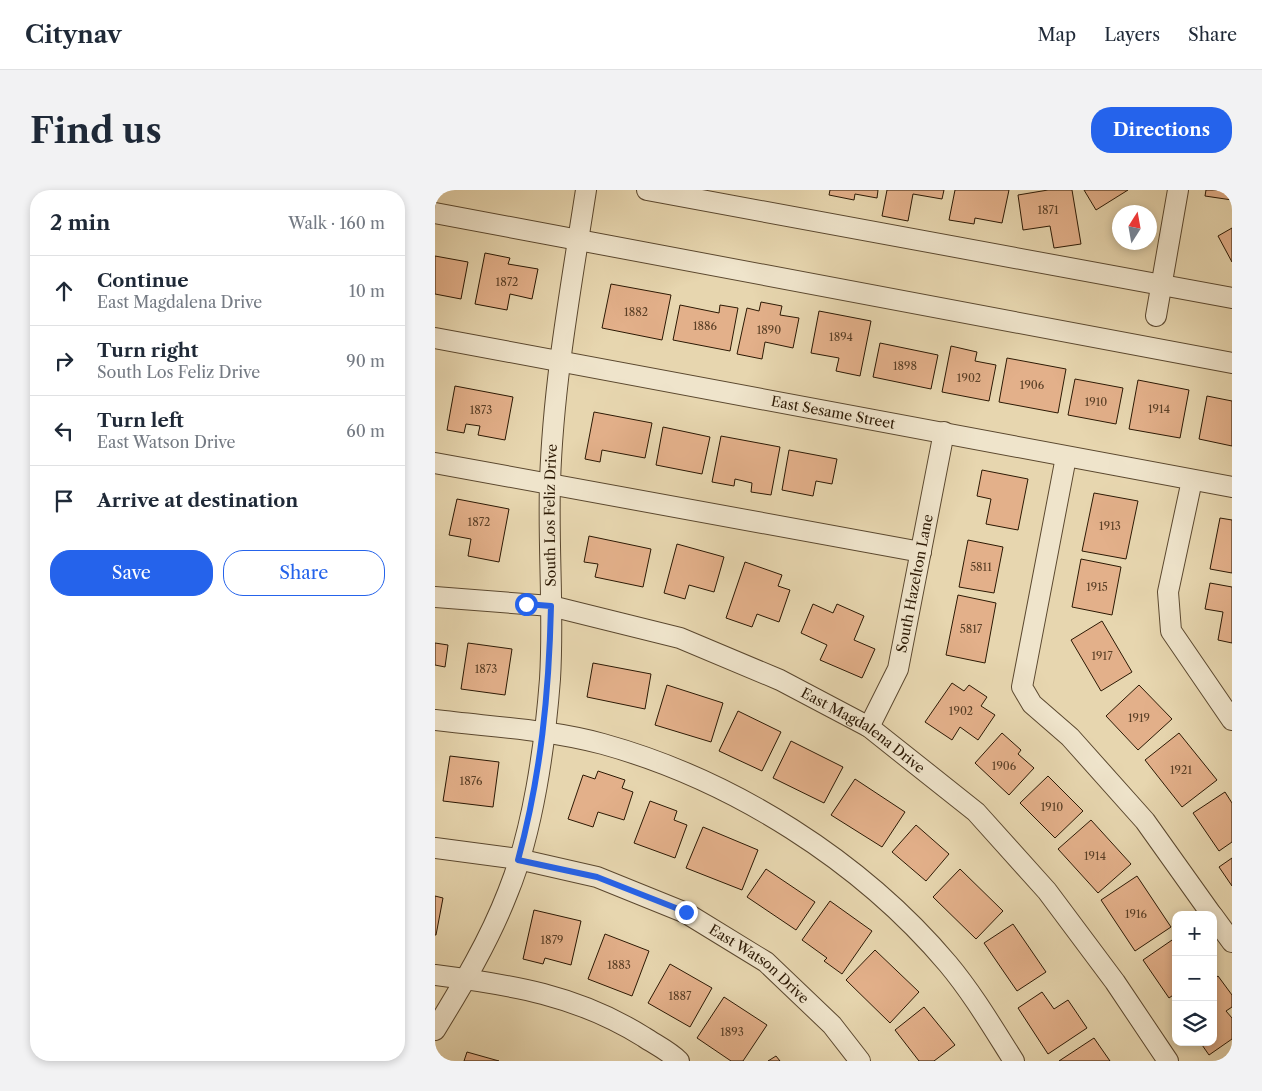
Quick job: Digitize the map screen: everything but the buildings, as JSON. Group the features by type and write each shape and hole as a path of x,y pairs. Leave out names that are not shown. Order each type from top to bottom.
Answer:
{"street":[{"name":"South Los Feliz Drive","path":"435,1030 486,942 509,890 528,825 549,679 551,606 550,483 560,362 586,190"},
{"path":"647,190 1232,298"},
{"path":"1155,316 1178,190"},
{"path":"435,213 1232,363"},
{"name":"East Sesame Street","path":"435,338 1232,487"},
{"name":"South Hazelton Lane","path":"869,727 898,669 945,432"},
{"path":"1066,456 1022,687 1032,704 1070,737 1145,821 1210,911"},
{"path":"435,463 921,552"},
{"path":"1192,480 1168,592 1171,631 1225,696 1232,720"},
{"name":"East Magdalena Drive","path":"435,597 551,606 680,638 780,680 869,727 976,812 1035,877 1115,982 1168,1061"},
{"path":"435,720 543,731 603,744 662,765 723,790 781,822 833,858 897,910 949,965 1014,1061"},
{"name":"East Watson Drive","path":"435,848 518,860 597,877 686,912 766,962 832,1025 860,1061"},
{"path":"1217,921 1232,942"},
{"path":"435,975 541,992 591,1009 632,1030 679,1061"}],"route":[{"path":"526,604 551,606 549,679 536,782 528,825 518,860 597,877 686,912"}]}
